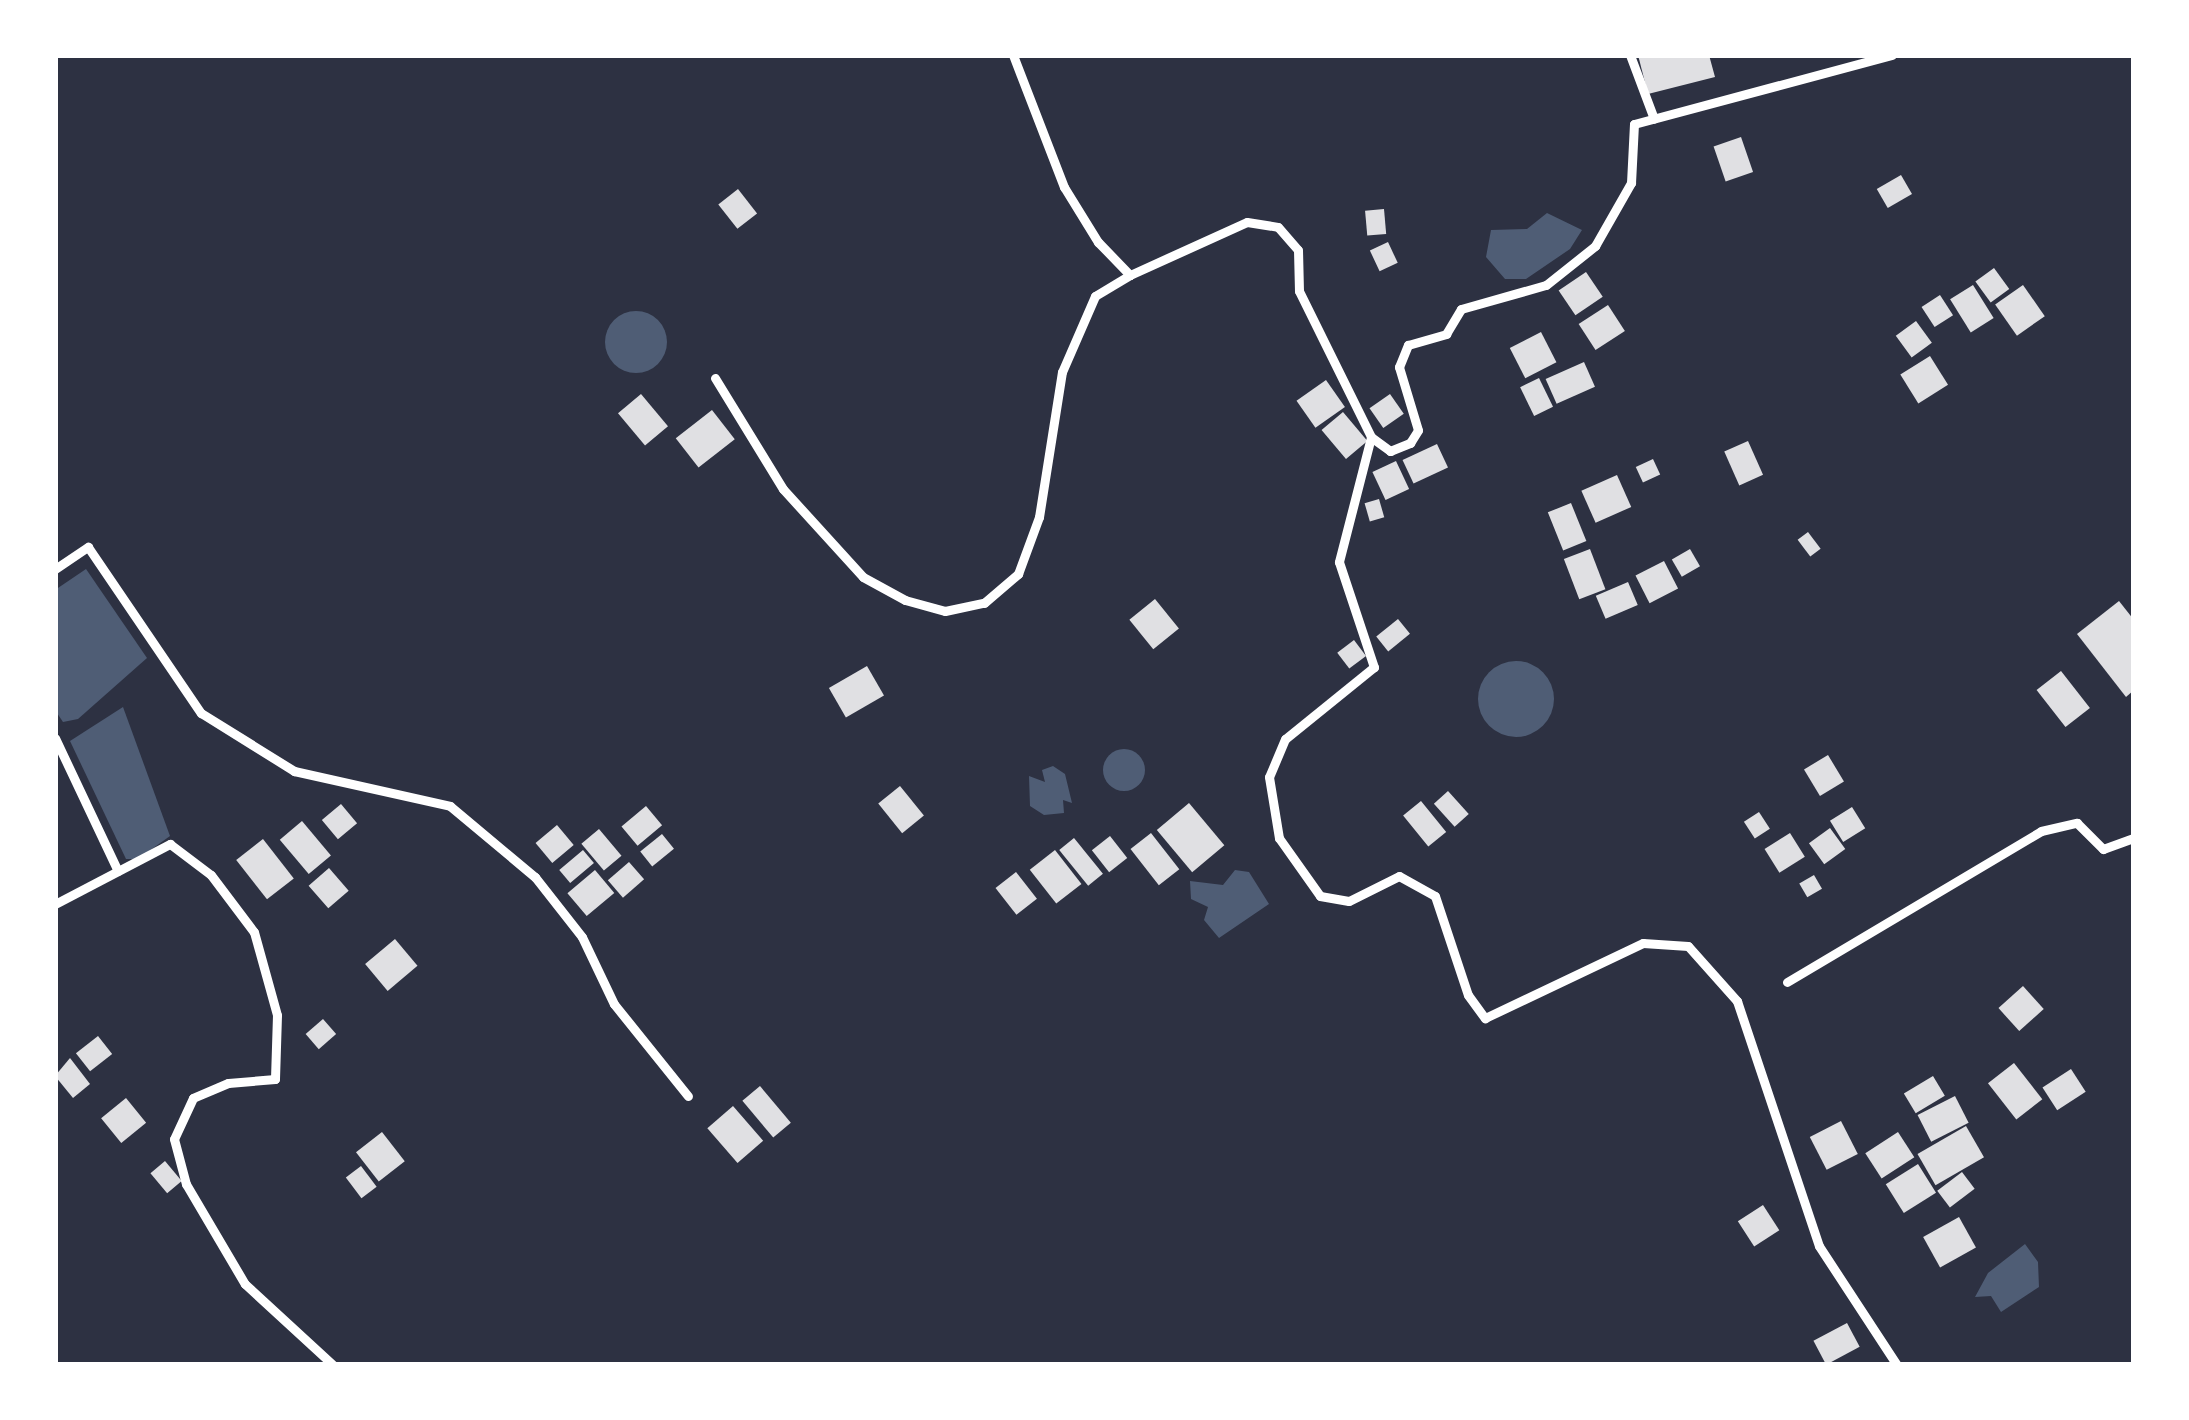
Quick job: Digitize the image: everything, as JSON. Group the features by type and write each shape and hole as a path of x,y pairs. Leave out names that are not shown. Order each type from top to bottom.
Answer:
{"street":[{"path":"1013,55 1064,187 1098,242 1130,275"},
{"path":"1630,55 1654,119"},
{"path":"715,378 783,489 863,577 906,600 945,610 984,603 1018,574 1039,517 1062,372 1095,296 1130,275 1247,222 1278,227 1298,250 1299,291 1371,437 1390,451 1410,443 1418,430 1399,367 1408,345 1446,334 1461,309 1546,285 1595,246 1631,183 1634,124 1741,98 1762,85 1892,55"},
{"path":"1371,437 1338,562 1374,667 1285,740 1269,777 1279,838 1320,896 1349,901 1399,876 1435,896 1468,995 1485,1018 1644,943 1688,946 1737,1001 1820,1246 1898,1365"},
{"path":"55,569 88,546 201,713 294,771 450,806 536,876 582,936 614,1004 688,1096"},
{"path":"55,738 118,871"},
{"path":"1787,982 2041,830 2078,824 2103,849 2134,838"},
{"path":"55,904 170,844 235,902 265,956 277,1015 274,1079 228,1083 192,1098 174,1139 186,1184 245,1284 333,1365"}],"water":[{"path":"1547,213 1582,230 1570,249 1526,279 1505,279 1486,257 1491,230 1527,229"},
{"path":"636,311 658,320 667,342 658,364 636,373 614,364 605,342 614,320"},
{"path":"86,569 147,658 78,719 63,722 55,710 55,590"},
{"path":"1516,661 1531,663 1543,672 1552,684 1552,714 1543,726 1531,735 1516,737 1501,735 1489,726 1480,714 1478,699 1480,684 1489,672 1501,663"},
{"path":"123,707 170,836 138,859 126,859 70,741"},
{"path":"1124,749 1139,755 1145,770 1139,785 1124,791 1109,785 1103,770 1109,755"},
{"path":"1053,766 1065,774 1072,803 1063,800 1064,813 1044,815 1030,806 1029,776 1045,782 1042,770"},
{"path":"1235,870 1249,872 1269,904 1219,938 1204,920 1208,907 1191,899 1190,881 1223,885"},
{"path":"2025,1244 2038,1262 2039,1287 2001,1312 1991,1296 1975,1297 1988,1273"}],"building":[{"path":"1638,55 1709,55 1715,77 1648,94"},
{"path":"1741,137 1753,172 1726,181 1714,146"},
{"path":"1901,175 1912,194 1888,208 1877,189"},
{"path":"738,189 757,213 737,229 718,204"},
{"path":"1384,209 1386,234 1367,236 1365,211"},
{"path":"1388,242 1398,263 1380,271 1370,250"},
{"path":"1994,268 2009,289 1991,303 1975,282"},
{"path":"1586,272 1603,297 1575,315 1559,290"},
{"path":"1973,285 1994,318 1971,332 1950,299"},
{"path":"2023,285 2045,316 2017,336 1995,305"},
{"path":"1940,295 1953,315 1935,327 1922,307"},
{"path":"1608,305 1625,331 1596,350 1579,324"},
{"path":"1916,321 1932,343 1912,358 1896,336"},
{"path":"1541,332 1556,362 1525,378 1510,348"},
{"path":"1930,356 1948,385 1918,403 1900,375"},
{"path":"1584,362 1595,387 1557,404 1546,379"},
{"path":"1539,378 1553,407 1534,416 1520,387"},
{"path":"1326,380 1345,407 1315,428 1297,401"},
{"path":"641,394 668,426 645,445 618,413"},
{"path":"1390,394 1404,414 1383,428 1370,408"},
{"path":"712,410 735,439 699,467 676,438"},
{"path":"1343,412 1367,441 1346,459 1322,430"},
{"path":"1748,441 1763,475 1739,485 1724,452"},
{"path":"1437,444 1448,468 1414,484 1403,460"},
{"path":"1653,459 1660,474 1643,482 1636,467"},
{"path":"1396,461 1409,489 1386,500 1372,472"},
{"path":"1617,475 1631,507 1596,523 1581,491"},
{"path":"1379,499 1384,517 1370,521 1365,503"},
{"path":"1571,503 1586,541 1563,550 1548,512"},
{"path":"1808,532 1821,549 1810,557 1798,540"},
{"path":"1590,549 1605,589 1579,599 1564,559"},
{"path":"1690,549 1700,566 1682,577 1672,560"},
{"path":"1664,561 1678,589 1650,603 1635,576"},
{"path":"1628,582 1638,605 1606,619 1596,596"},
{"path":"1155,599 1179,629 1153,649 1129,620"},
{"path":"2119,601 2134,620 2134,690 2126,697 2077,634"},
{"path":"1398,619 1410,634 1388,651 1376,637"},
{"path":"1354,640 1366,656 1349,669 1337,653"},
{"path":"867,666 884,695 846,717 829,688"},
{"path":"2061,671 2090,708 2066,727 2037,690"},
{"path":"1828,755 1844,782 1820,796 1804,769"},
{"path":"900,786 924,816 902,833 878,804"},
{"path":"1448,791 1469,814 1455,827 1434,804"},
{"path":"1421,801 1446,832 1428,847 1403,815"},
{"path":"1189,803 1224,845 1192,872 1157,830"},
{"path":"341,804 357,823 338,839 322,820"},
{"path":"646,806 662,825 638,846 621,827"},
{"path":"1852,807 1865,828 1843,842 1830,821"},
{"path":"1759,812 1770,829 1755,839 1744,822"},
{"path":"302,821 331,855 309,874 280,840"},
{"path":"557,825 574,845 552,863 536,843"},
{"path":"1830,828 1845,849 1824,864 1809,843"},
{"path":"599,829 621,856 604,871 581,844"},
{"path":"1151,833 1179,869 1159,885 1131,849"},
{"path":"1790,833 1805,857 1779,873 1765,849"},
{"path":"662,834 674,849 652,866 640,852"},
{"path":"1110,836 1127,858 1109,872 1092,850"},
{"path":"1074,838 1103,874 1088,886 1059,850"},
{"path":"263,839 294,878 267,899 236,860"},
{"path":"583,850 594,863 570,883 559,870"},
{"path":"1055,850 1081,884 1056,904 1030,870"},
{"path":"629,862 644,879 623,898 608,880"},
{"path":"329,868 349,891 328,908 309,886"},
{"path":"595,870 614,893 587,916 567,893"},
{"path":"1016,872 1037,899 1016,915 996,888"},
{"path":"1814,875 1822,889 1807,897 1799,884"},
{"path":"395,939 417,966 388,991 365,964"},
{"path":"2023,986 2044,1009 2019,1031 1998,1008"},
{"path":"323,1019 336,1034 319,1049 306,1034"},
{"path":"98,1036 112,1054 90,1071 76,1053"},
{"path":"70,1058 90,1084 73,1098 55,1076"},
{"path":"2014,1063 2042,1099 2016,1120 1988,1083"},
{"path":"2071,1069 2086,1092 2057,1110 2042,1088"},
{"path":"1933,1076 1945,1096 1916,1113 1904,1094"},
{"path":"760,1086 791,1123 773,1138 742,1101"},
{"path":"1955,1096 1969,1123 1931,1142 1918,1115"},
{"path":"126,1098 146,1123 121,1143 101,1118"},
{"path":"733,1106 763,1141 738,1163 707,1128"},
{"path":"1841,1121 1858,1154 1827,1170 1810,1137"},
{"path":"1966,1126 1984,1157 1936,1185 1918,1154"},
{"path":"382,1132 405,1161 379,1181 356,1152"},
{"path":"1898,1132 1914,1157 1882,1178 1865,1153"},
{"path":"165,1161 182,1181 167,1193 150,1173"},
{"path":"1918,1164 1936,1193 1904,1213 1886,1184"},
{"path":"361,1166 377,1187 361,1198 346,1177"},
{"path":"1962,1172 1975,1189 1950,1207 1937,1191"},
{"path":"1763,1205 1779,1230 1754,1246 1738,1221"},
{"path":"1959,1217 1976,1248 1940,1267 1923,1237"},
{"path":"1847,1323 1860,1347 1826,1365 1813,1341"}]}
